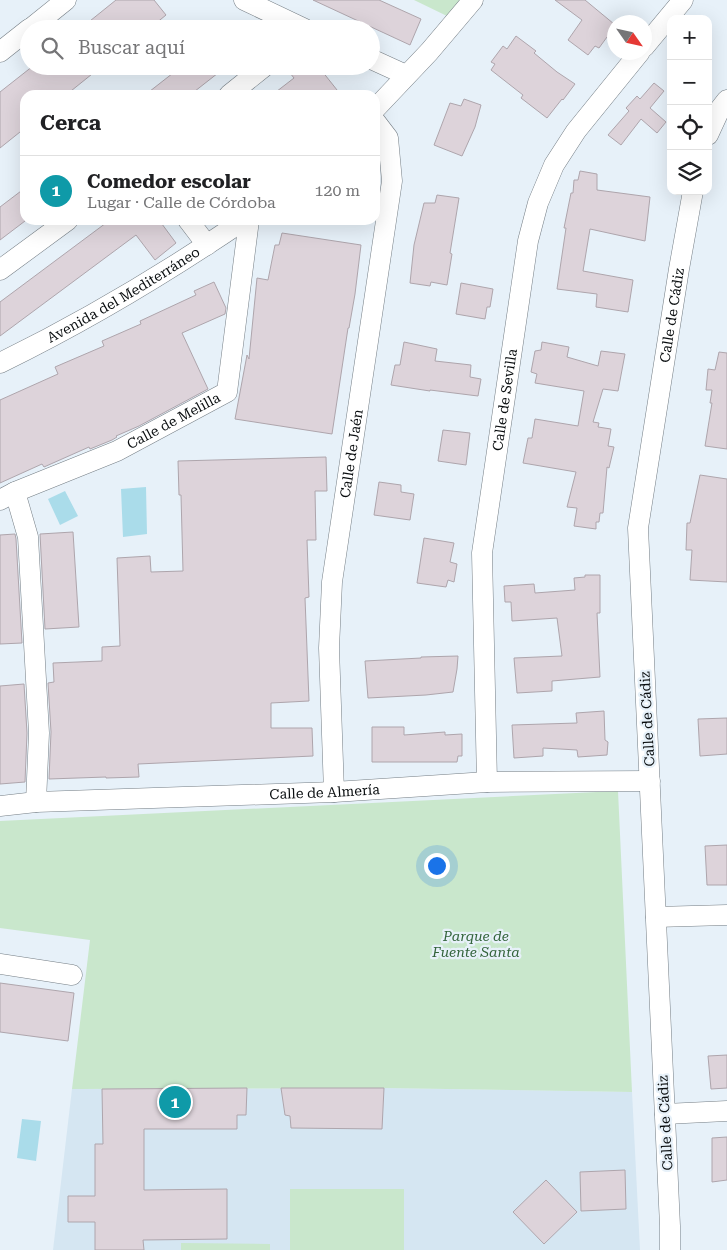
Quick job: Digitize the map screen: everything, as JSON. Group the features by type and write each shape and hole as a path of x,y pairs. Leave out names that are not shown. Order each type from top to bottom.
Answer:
{"street":[{"path":"40,20 66,0"},
{"path":"244,0 286,20"},
{"path":"380,103 429,52 473,0"},
{"path":"652,37 683,0"},
{"path":"0,52 20,36"},
{"name":"Calle de Sevilla","path":"487,782 482,553 528,241 538,203 554,165 576,131 634,60"},
{"path":"380,63 406,76"},
{"path":"235,90 254,75"},
{"path":"712,126 720,109 727,100"},
{"name":"Calle de Jaén","path":"334,792 329,648 332,582 392,181 388,138 380,128"},
{"name":"Calle de Cádiz","path":"670,1250 638,528 692,195"},
{"path":"0,270 61,225"},
{"path":"192,225 207,245"},
{"name":"Avenida del Mediterráneo","path":"0,363 113,302 237,225"},
{"name":"Calle de Melilla","path":"36,802 39,733 28,537 8,496 118,451 227,392 248,225"},
{"name":"Calle de Almería","path":"0,806 36,802 334,792 487,782 650,781"},
{"path":"656,917 727,915"},
{"path":"0,964 72,975"},
{"path":"665,1114 727,1111"}],"shaded area":[{"path":"384,1088 632,1092 640,1250 53,1250 72,1089"}],"green space":[{"path":"414,0 460,0 447,16"},
{"name":"Parque de Fuente Santa","path":"618,791 632,1092 384,1088 72,1089 90,940 0,928 0,821"},
{"path":"290,1189 404,1189 404,1250 290,1250"},
{"path":"181,1243 270,1244 270,1250 181,1250"}],"water":[{"path":"146,487 147,534 123,537 121,489"},
{"path":"65,491 78,516 60,525 48,499"},
{"path":"22,1119 41,1121 36,1161 17,1158"}],"building":[{"path":"116,0 154,0 166,15 160,20 91,20"},
{"path":"313,0 379,0 421,19 410,45 380,31 380,20 356,20"},
{"path":"555,0 585,0 607,18 607,37 599,48 595,46 588,55 568,40 582,20"},
{"path":"516,36 536,51 534,53 557,72 575,84 547,118 521,98 523,95 491,70 495,64 491,62 503,46 507,49"},
{"path":"22,75 91,75 72,90 20,90 20,132 0,148 0,92"},
{"path":"171,75 216,75 196,90 151,90"},
{"path":"292,75 325,75 337,90 278,90 294,78"},
{"path":"654,83 664,91 650,108 666,122 657,133 641,119 621,145 608,135 629,111 626,108 637,96 640,99"},
{"path":"464,99 481,105 475,127 462,156 434,145 450,103 461,106"},
{"path":"580,171 597,174 597,190 650,197 645,241 590,229 583,271 633,280 628,312 596,307 597,294 557,289 566,228 564,228 571,193 573,193 574,180 578,180"},
{"path":"20,192 20,225 0,240 0,207"},
{"path":"437,195 459,198 447,285 431,282 430,286 410,283 414,245 424,203 435,203"},
{"path":"103,225 163,225 176,243 155,260 136,235 0,336 0,302"},
{"path":"282,233 361,245 355,294 332,434 235,419 247,355 249,359 257,278 268,280 275,245 279,245"},
{"path":"214,282 226,308 225,314 182,333 208,389 139,426 116,436 112,440 90,449 89,447 44,467 42,464 0,483 0,400 58,374 55,367 104,346 102,341 141,324 140,321 196,295 194,291"},
{"path":"461,283 493,289 490,307 487,307 485,319 456,314"},
{"path":"404,342 437,349 435,361 471,365 470,377 481,379 478,396 391,385 395,365 400,365"},
{"path":"542,342 569,347 567,357 598,366 601,351 625,354 618,391 603,389 593,422 599,423 598,427 611,429 608,446 614,447 609,468 607,467 603,513 600,513 599,522 596,522 596,529 574,526 577,508 567,507 576,472 523,463 528,438 532,438 535,419 578,426 584,391 535,383 537,374 531,372 535,351 541,350"},
{"path":"719,352 727,353 727,449 705,446 712,403 710,403 712,390 706,390 708,369 715,370"},
{"path":"443,430 470,433 466,465 438,461"},
{"path":"326,457 327,491 315,491 316,540 307,540 309,597 305,598 309,701 271,703 271,728 312,728 313,756 138,764 139,777 49,779 51,732 48,683 54,682 53,663 102,661 102,647 120,646 117,558 150,556 151,572 183,571 178,461"},
{"path":"700,475 727,479 727,582 690,580 692,550 686,550 687,523 690,523"},
{"path":"379,482 401,485 401,492 414,494 410,520 374,515"},
{"path":"73,532 79,627 45,629 40,534"},
{"path":"15,534 22,643 0,644 0,535"},
{"path":"424,538 454,543 450,562 457,564 454,582 448,580 446,587 417,583"},
{"path":"585,575 600,575 600,613 597,613 600,677 552,681 552,691 517,693 514,658 562,656 557,618 512,621 511,602 505,602 504,586 534,584 535,593 575,590 574,578 585,577"},
{"path":"458,656 453,692 368,698 365,661"},
{"path":"24,684 27,733 25,782 0,784 0,686"},
{"path":"604,711 605,740 608,742 607,755 578,757 577,750 543,748 543,756 514,758 512,725 577,723 576,713"},
{"path":"727,718 727,754 700,756 698,719"},
{"path":"372,727 404,727 404,735 445,732 445,735 462,734 462,756 458,756 457,762 372,762"},
{"path":"727,845 727,885 707,885 705,846"},
{"path":"0,983 74,993 68,1041 0,1032"},
{"path":"727,1055 727,1088 711,1089 708,1056"},
{"path":"247,1088 246,1115 237,1115 237,1129 144,1129 144,1190 227,1189 227,1239 143,1240 144,1250 95,1250 95,1222 68,1222 68,1196 95,1196 95,1144 103,1144 102,1089"},
{"path":"281,1088 384,1088 382,1129 291,1128 290,1116 285,1115"},
{"path":"727,1137 727,1180 712,1182 712,1138"},
{"path":"625,1170 626,1209 581,1211 580,1172"},
{"path":"546,1180 577,1212 544,1244 513,1212"}],"place":[{"name":"Comedor escolar","path":"175,1102"}]}
